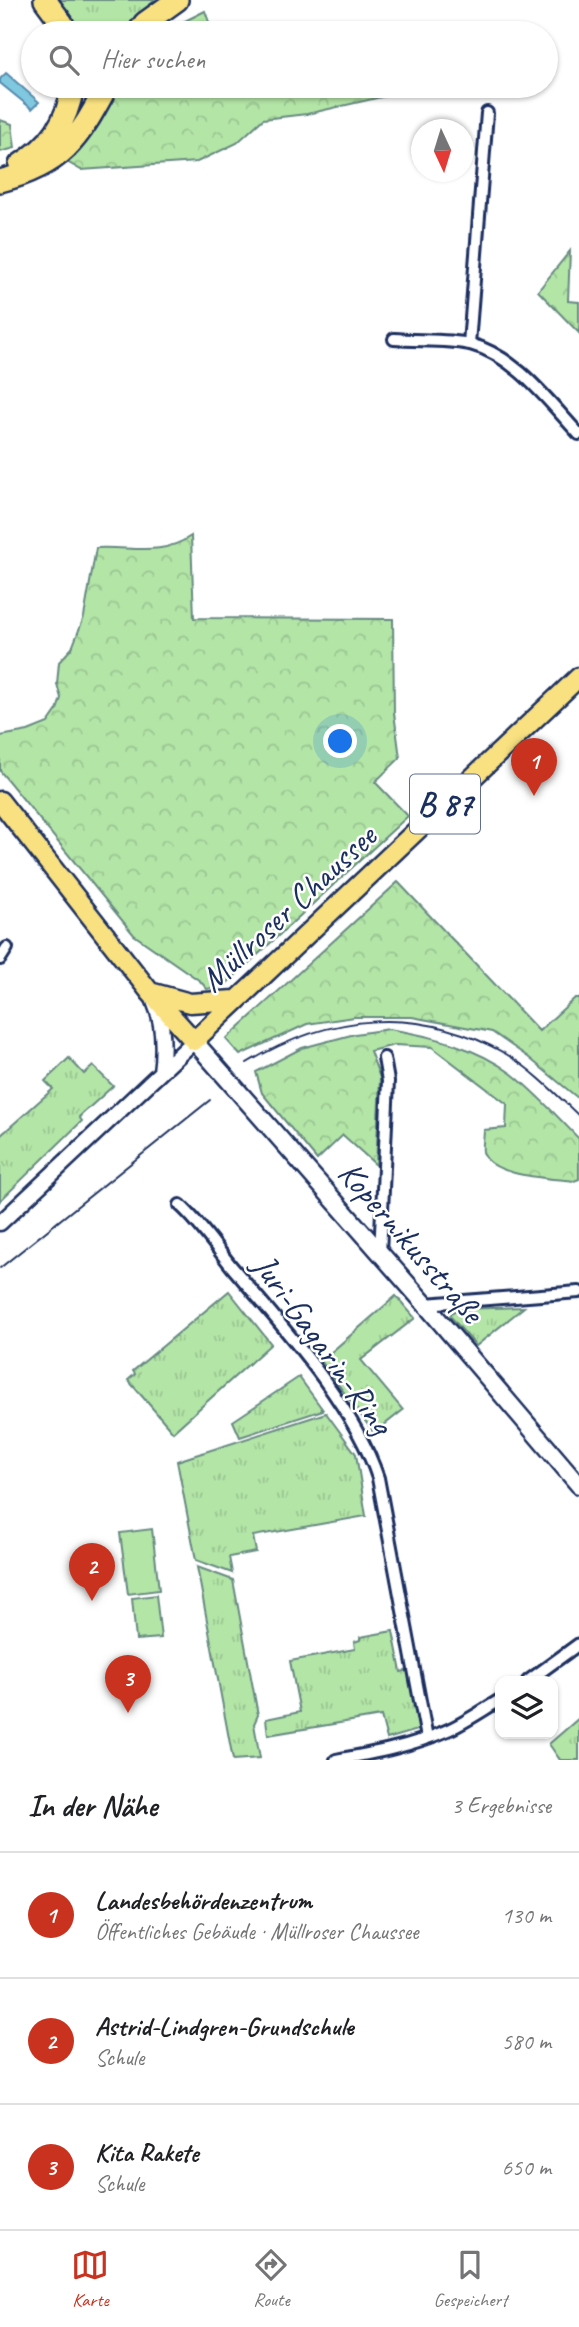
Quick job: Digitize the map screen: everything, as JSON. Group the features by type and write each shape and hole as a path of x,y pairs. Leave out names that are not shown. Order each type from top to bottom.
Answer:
{"highway":[{"path":"45,0 61,21"},
{"path":"148,21 177,0"},
{"path":"0,173 40,152 60,127 71,98"},
{"path":"0,181 32,172 55,159 83,130 100,98"}],"main road":[{"name":"Müllroser Chaussee","path":"194,1041 579,677"},
{"path":"0,801 150,992 194,1041"},
{"path":"150,992 190,1003 235,1000"},
{"name":"Kopernikusstraße","path":"194,1041 425,1304 579,1485"}],"street":[{"path":"469,344 487,113"},
{"path":"394,339 469,344 510,363 579,434"},
{"path":"0,959 8,948"},
{"path":"150,992 160,1013 164,1052 161,1072"},
{"path":"0,1223 194,1041"},
{"path":"380,1254 388,1081 384,1058"},
{"name":"Juri-Gagarin-Ring","path":"180,1205 306,1359 365,1444 378,1478 427,1738"},
{"path":"425,1304 579,1292"},
{"path":"535,1676 579,1644"},
{"path":"336,1760 389,1755 449,1730 495,1703"}],"green space":[{"path":"54,0 167,0 143,21 67,21"},
{"path":"205,11 209,21 185,21"},
{"path":"113,98 377,98 307,114 263,119 237,143 197,162 81,170 67,162 95,129"},
{"path":"0,120 12,124 15,148 0,152"},
{"path":"570,251 568,301 579,302 579,333 538,291"},
{"path":"191,536 194,618 393,619 394,713 400,758 375,782 408,816 225,985 207,989 200,981 134,935 0,771 0,736 28,731 48,723 57,710 61,698 57,684 59,662 72,648 84,617 96,548 157,548"},
{"path":"398,882 539,1031 575,998 579,998 579,1099 528,1057 492,1032 412,1017 354,1017 307,1024 240,1055 226,1039"},
{"path":"389,1029 453,1044 484,1057 512,1074 579,1139 579,1179 574,1181 523,1175 497,1167 488,1160 483,1152 484,1130 506,1128 507,1104 432,1047 395,1045 370,1051 380,1078 376,1165 343,1135 317,1160 262,1093 256,1072 302,1048 355,1034"},
{"path":"69,1058 84,1074 93,1066 113,1086 79,1117 82,1121 0,1201 0,1136 53,1089 45,1081"},
{"path":"229,1291 271,1344 173,1432 128,1380 135,1374 133,1371"},
{"path":"396,1296 415,1318 361,1360 403,1410 374,1433 321,1361"},
{"path":"524,1307 476,1346 450,1316 459,1309"},
{"path":"299,1377 323,1410 240,1437 233,1421"},
{"path":"326,1413 356,1454 366,1516 253,1536 256,1552 229,1557 232,1573 196,1560 177,1461"},
{"path":"152,1529 159,1590 128,1594 120,1533"},
{"path":"197,1567 233,1580 258,1715 254,1724 260,1758 233,1760"},
{"path":"156,1595 161,1638 136,1640 132,1598"},
{"path":"393,1631 401,1672 409,1670 420,1726 418,1730 387,1739 381,1716 268,1735 266,1719 300,1712 290,1661 355,1649 354,1642 360,1640 360,1637"},
{"path":"579,1718 579,1760 560,1760 549,1744 558,1739"}],"water":[{"path":"6,73 21,86 21,98 34,98 39,102 32,109 0,83"}],"tram line":[{"path":"247,1063 278,1046 343,1025 375,1021 408,1022 474,1038 506,1054 535,1075 579,1116"},
{"path":"0,1268 210,1100"}],"place":[{"name":"Landesbehördenzentrum","path":"534,796"},
{"name":"Astrid-Lindgren-Grundschule","path":"92,1601"},
{"name":"Kita Rakete","path":"128,1713"}]}
